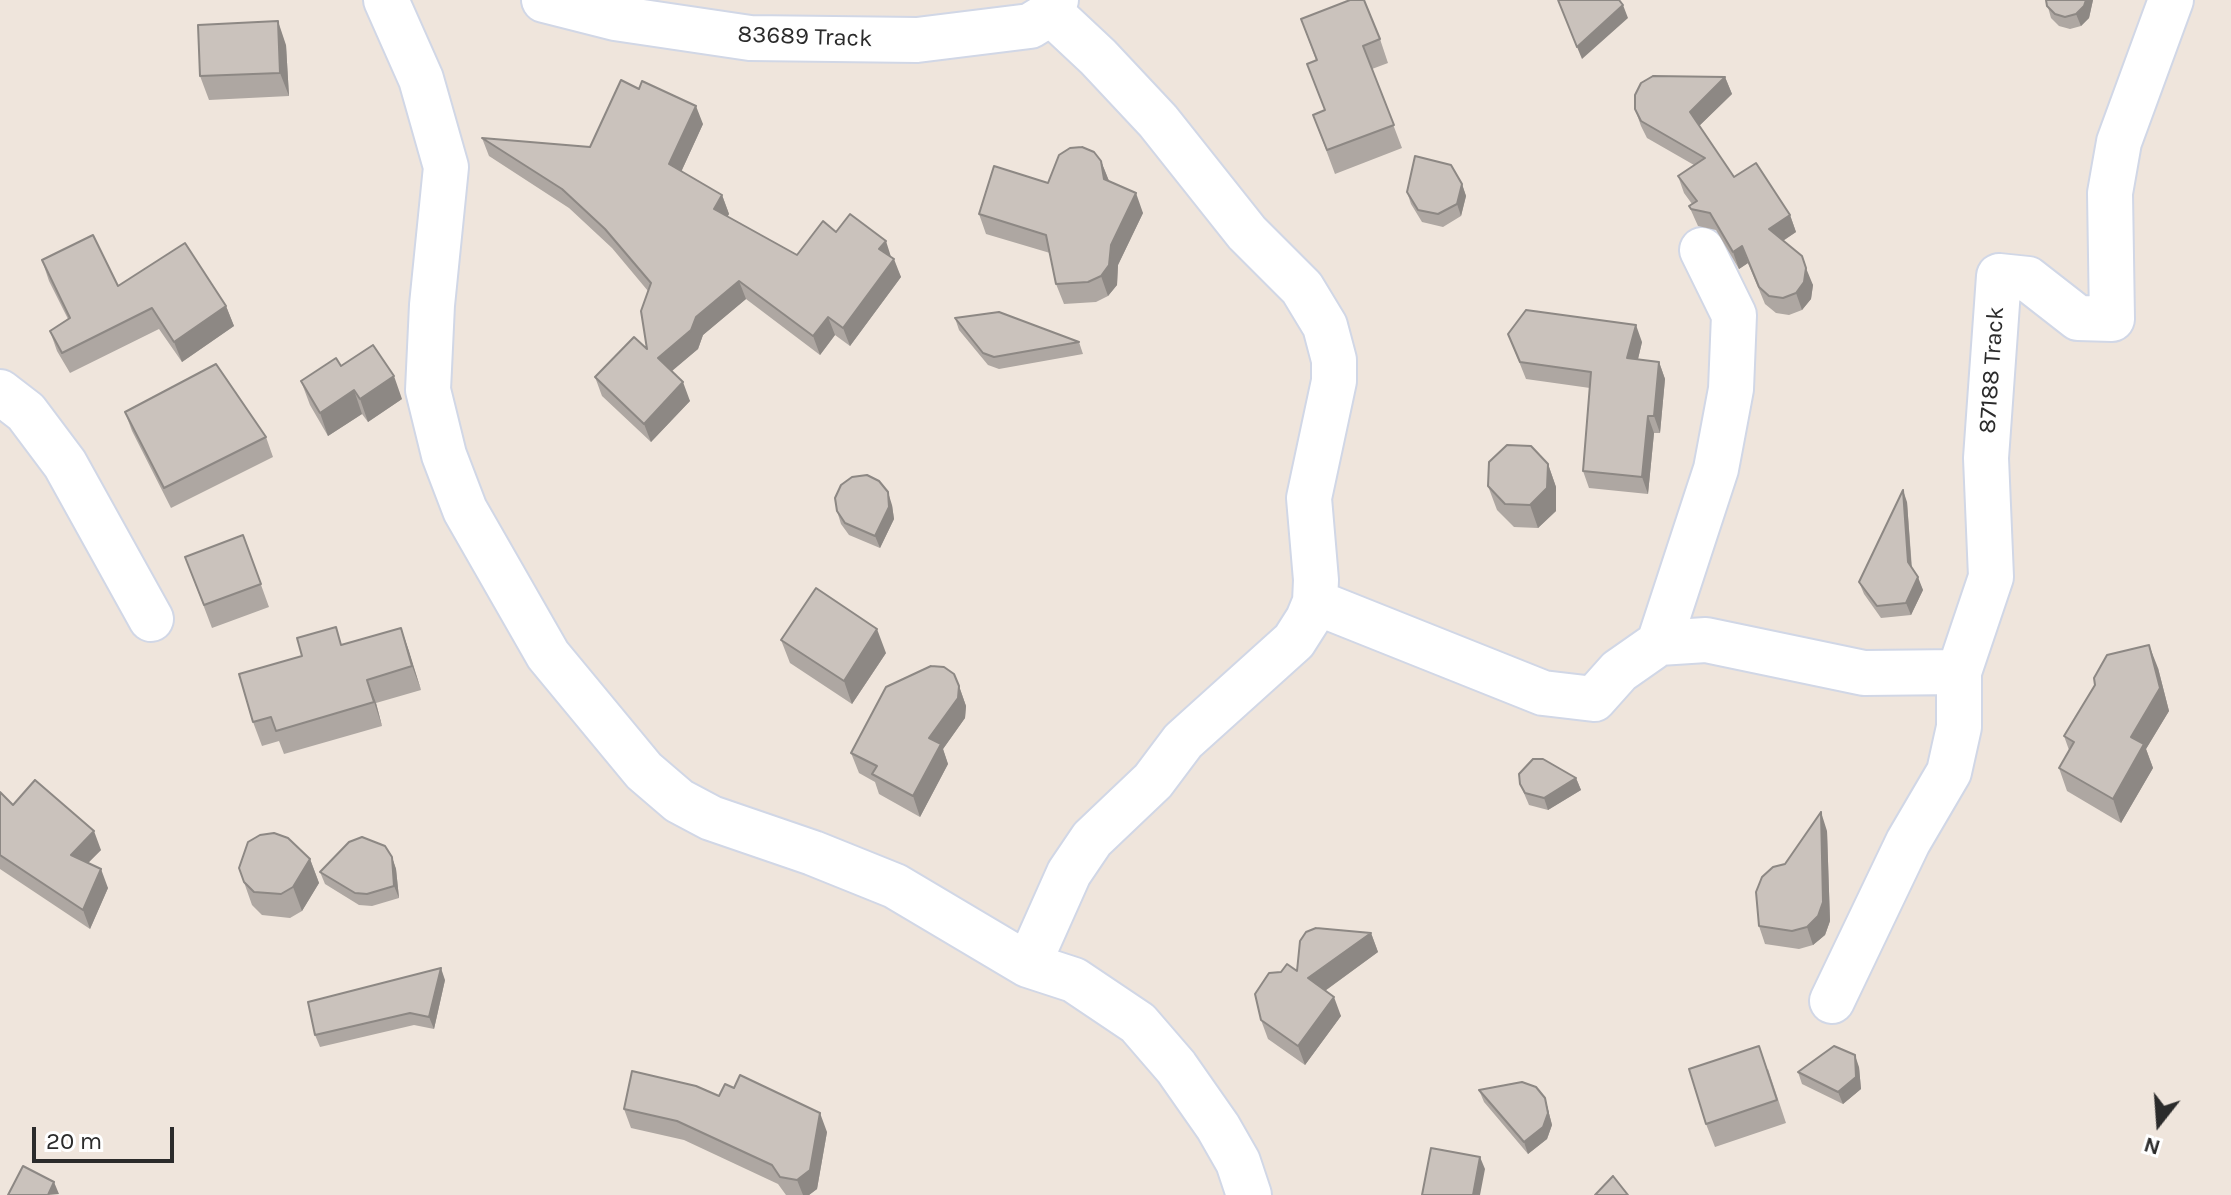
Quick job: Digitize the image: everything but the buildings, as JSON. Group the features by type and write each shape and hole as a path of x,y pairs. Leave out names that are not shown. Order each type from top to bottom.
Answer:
{"street":[{"path":"386,0 421,79 446,167 432,305 428,390 434,416 444,455 465,510 548,655 644,771 679,801 711,818 813,853 895,886 1028,965 1074,980 1138,1023 1176,1067 1218,1127 1238,1162 1249,1195"},
{"name":"83689 Track","path":"544,0 615,18 750,38 929,39 1007,31 1030,26 1053,6"},
{"name":"87188 Track","path":"1959,672 1991,577 1986,458 1999,276 2028,279 2078,318 2112,319 2110,193 2119,142 2171,0"},
{"path":"1028,965 1069,873 1092,839 1153,781 1183,741 1294,641 1315,602 1309,498 1334,381 1334,360 1325,326 1302,288 1247,233 1158,121 1053,6"},
{"path":"1659,643 1716,469 1731,389 1734,315 1702,250"},
{"path":"0,392 26,412 65,464 151,619"},
{"path":"1315,602 1543,693 1594,699 1619,671 1659,643 1706,640 1864,673 1959,672 1959,727 1949,772 1908,842 1832,1001"}]}
